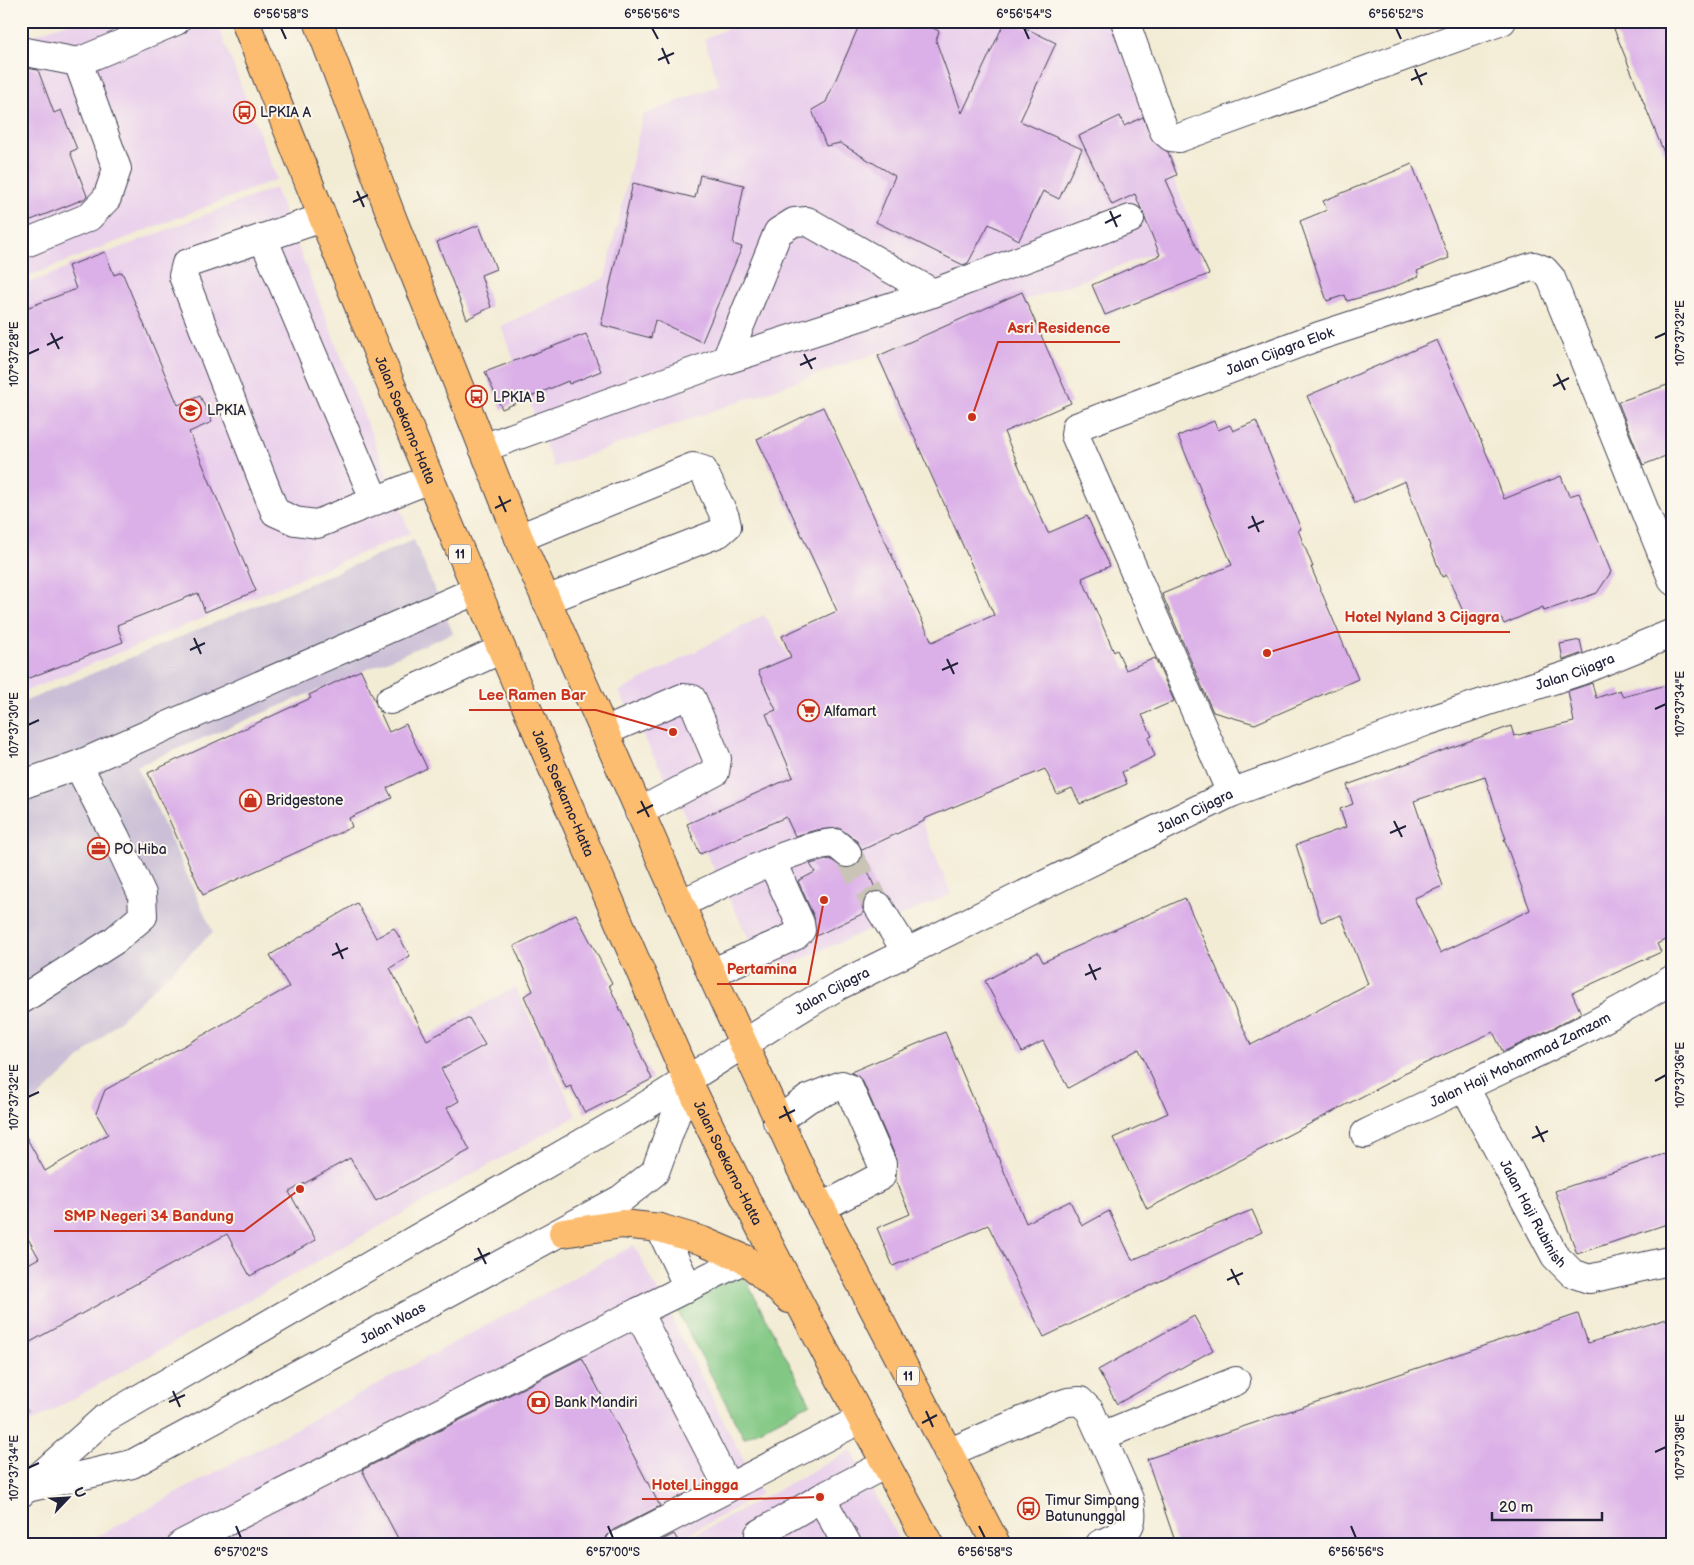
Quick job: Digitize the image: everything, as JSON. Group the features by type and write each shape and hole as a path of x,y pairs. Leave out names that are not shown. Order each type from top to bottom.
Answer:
{"highway":[{"name":"Jalan Soekarno-Hatta","path":"245,21 322,218 475,591 688,1080 723,1155 806,1318 929,1544"},
{"name":"11","path":"318,21 390,215 519,538 710,973 777,1121 996,1544"},
{"path":"563,1233 622,1224 660,1228 703,1241 745,1259 778,1286 806,1318"}],"street":[{"path":"21,51 78,62 176,21"},
{"path":"1125,21 1164,131 1171,137 1179,138 1502,21"},
{"path":"21,245 89,217 107,198 117,169 78,62"},
{"path":"322,218 186,264 183,276 275,512 295,521 317,524 430,479"},
{"path":"483,448 726,360 933,293 1130,219"},
{"path":"726,360 778,232 794,222 807,221 933,293"},
{"path":"263,238 374,501"},
{"name":"Jalan Cijagra Elok","path":"1231,793 1074,435 1076,427 1319,336 1534,266 1544,270 1551,278 1673,581"},
{"path":"519,538 693,467 703,470 725,516 727,526 719,533 546,600"},
{"path":"21,785 78,765 475,591"},
{"name":"Jalan Cijagra","path":"742,1043 838,986 906,951 1231,793 1425,722 1580,671 1673,633"},
{"path":"390,700 500,650"},
{"path":"604,732 682,698 692,699 717,759 715,772 639,812"},
{"path":"21,1000 115,940 143,916 142,894 116,838 78,765"},
{"path":"680,904 772,862 820,844 835,844 847,853"},
{"path":"710,973 795,936 801,930 800,923 772,862"},
{"path":"878,906 906,951"},
{"name":"Jalan Haji Mohammad Zamzam","path":"1365,1134 1464,1086 1556,1045 1626,1008 1673,979"},
{"name":"Jalan Waas","path":"25,1490 104,1418 688,1080 742,1043"},
{"name":"Jalan Waas","path":"25,1490 132,1464 563,1233 621,1199 655,1172 688,1080"},
{"path":"777,1121 809,1098 842,1085 849,1088 882,1164 881,1176 821,1208"},
{"name":"Jalan Haji Rubinish","path":"1464,1086 1555,1256 1572,1273 1589,1279 1673,1260"},
{"path":"660,1228 688,1287"},
{"path":"182,1544 745,1259"},
{"path":"638,1312 728,1488"},
{"path":"1102,1436 1236,1381"},
{"path":"948,1453 1068,1402 1080,1401 1090,1410 1130,1499 1133,1513 1130,1526 1119,1536 1100,1544"},
{"path":"620,1544 861,1419"},
{"path":"765,1544 759,1534 821,1498 886,1464"},
{"path":"821,1498 847,1544"}],"shaded area":[{"path":"73,21 216,21 277,179 21,279 21,39"},
{"path":"744,21 1109,21 1197,237 1080,281 554,467 501,326 605,278 643,115 719,85 704,39"},
{"name":"LPKIA","path":"275,188 410,533 21,693 21,286"},
{"name":"PO Hiba","path":"414,540 453,633 137,766 213,932 21,1114 21,703"},
{"path":"764,615 793,664 871,767 700,841 619,692"},
{"path":"898,764 951,894 767,974 704,849"},
{"path":"515,987 576,1116 21,1428 21,1262"},
{"path":"634,1245 761,1494 670,1544 83,1544"},
{"path":"851,1450 901,1544 678,1544"}],"green space":[{"path":"739,1267 810,1403 744,1438 673,1302"},
{"path":"21,1396 33,1416 21,1423"}],"building":[{"path":"861,21 918,21 939,31 936,41 962,113 1005,21 1011,21 1056,43 1020,121 1082,149 1059,199 1043,191 1019,240 989,224 968,263 963,265 876,222 895,176 840,143 826,146 812,110 826,102"},
{"path":"1633,21 1673,21 1673,175 1614,29"},
{"path":"21,67 38,70 54,113 61,110 77,149 70,152 87,196 84,199 21,224"},
{"path":"1120,116 1124,126 1143,117 1154,142 1168,152 1177,175 1166,180 1209,274 1105,315 1092,285 1160,255 1135,194 1112,205 1079,136"},
{"path":"1412,164 1449,258 1417,271 1419,276 1384,291 1347,301 1345,295 1327,301 1300,221 1327,210 1323,201"},
{"path":"700,175 744,185 733,244 742,247 702,342 655,320 651,338 601,325 633,183 695,198"},
{"path":"479,225 496,269 481,275 491,307 467,319 437,242"},
{"path":"105,252 114,275 122,272 178,405 200,396 212,422 189,432 256,591 205,612 198,593 117,625 123,642 21,681 21,310 76,289 68,266"},
{"path":"1022,292 1071,403 1004,432 1048,533 1087,516 1110,566 1082,578 1114,652 1117,650 1126,670 1155,658 1174,701 1142,715 1152,736 1148,738 1155,756 1122,772 1127,784 1080,804 1072,788 1057,794 1045,769 924,819 924,821 862,850 857,841 839,828 816,830 795,836 786,817 700,854 687,824 793,777 766,714 776,710 758,671 791,657 782,636 837,611 757,439 823,407 932,642 994,615 878,356"},
{"path":"586,334 601,371 569,384 568,381 502,409 485,372"},
{"path":"1437,340 1491,464 1504,499 1561,476 1569,496 1579,493 1611,572 1597,593 1544,611 1543,607 1504,624 1501,618 1490,622 1487,615 1468,623 1447,575 1442,577 1405,481 1355,503 1307,396"},
{"path":"1673,383 1673,453 1643,465 1618,402"},
{"path":"1214,421 1218,430 1230,425 1233,431 1256,421 1301,529 1298,530 1313,567 1311,567 1358,679 1255,724 1213,712 1162,594 1232,565 1178,436"},
{"path":"1580,640 1583,653 1563,660 1560,644"},
{"name":"Bridgestone","path":"361,670 389,732 406,724 427,768 387,788 392,798 349,818 352,827 203,895 148,773 311,698 309,695"},
{"path":"1592,683 1596,698 1620,690 1623,697 1673,683 1673,936 1657,944 1661,952 1572,993 1581,1013 1553,1028 1503,1052 1493,1032 1402,1074 1147,1209 1113,1138 1168,1113 1139,1049 1068,1088 1043,1041 1022,1052 985,981 1038,952 1043,962 1185,898 1251,1045 1368,984 1341,915 1321,922 1296,845 1346,827 1340,809 1353,804 1347,785 1511,726 1514,736 1574,722 1568,691","holes":["1485,777 1506,839 1504,839 1530,910 1440,953 1414,898 1443,886 1414,801"]},
{"path":"862,856 876,891 864,898 862,906 864,913 816,936 814,917 798,881 815,872 810,864 830,859 844,868 852,868 859,863"},
{"path":"357,903 376,938 394,928 410,956 390,968 427,1040 469,1018 485,1045 441,1069 459,1101 447,1108 470,1150 376,1201 350,1158 289,1192 316,1240 250,1276 227,1234 21,1347 21,1268 39,1258 21,1226 21,1128 45,1171 108,1134 96,1113 105,1090 289,987 270,955"},
{"path":"576,914 612,983 609,985 652,1079 585,1113 571,1086 566,1088 524,996 533,991 514,946"},
{"path":"945,1032 1026,1223 1070,1201 1082,1226 1109,1211 1132,1260 1252,1210 1262,1232 1044,1337 988,1225 893,1266 877,1228 910,1214 896,1180 896,1158 863,1082 851,1072"},
{"path":"1673,1151 1673,1222 1577,1254 1555,1191"},
{"path":"1578,1314 1588,1343 1673,1317 1673,1544 1176,1544 1147,1459"},
{"path":"1194,1316 1213,1350 1117,1404 1098,1370"},
{"name":"Bank Mandiri","path":"582,1358 660,1506 613,1530 607,1536 604,1544 401,1544 362,1470"},
{"path":"674,1534 680,1544 654,1544"}],"tunnel":[{"path":"847,853 878,906"}],"place":[{"name":"LPKIA A","path":"244,112"},
{"name":"LPKIA B","path":"477,397"},
{"name":"LPKIA","path":"191,410"},
{"name":"Asri Residence","path":"972,417"},
{"name":"Hotel Nyland 3 Cijagra","path":"1267,653"},
{"name":"Alfamart","path":"808,711"},
{"name":"Lee Ramen Bar","path":"673,732"},
{"name":"Bridgestone","path":"250,800"},
{"name":"PO Hiba","path":"98,849"},
{"name":"Pertamina","path":"824,900"},
{"name":"SMP Negeri 34 Bandung","path":"300,1189"},
{"name":"Bank Mandiri","path":"538,1402"},
{"name":"Hotel Lingga","path":"820,1497"},
{"name":"Timur Simpang Batununggal","path":"1029,1508"}]}
